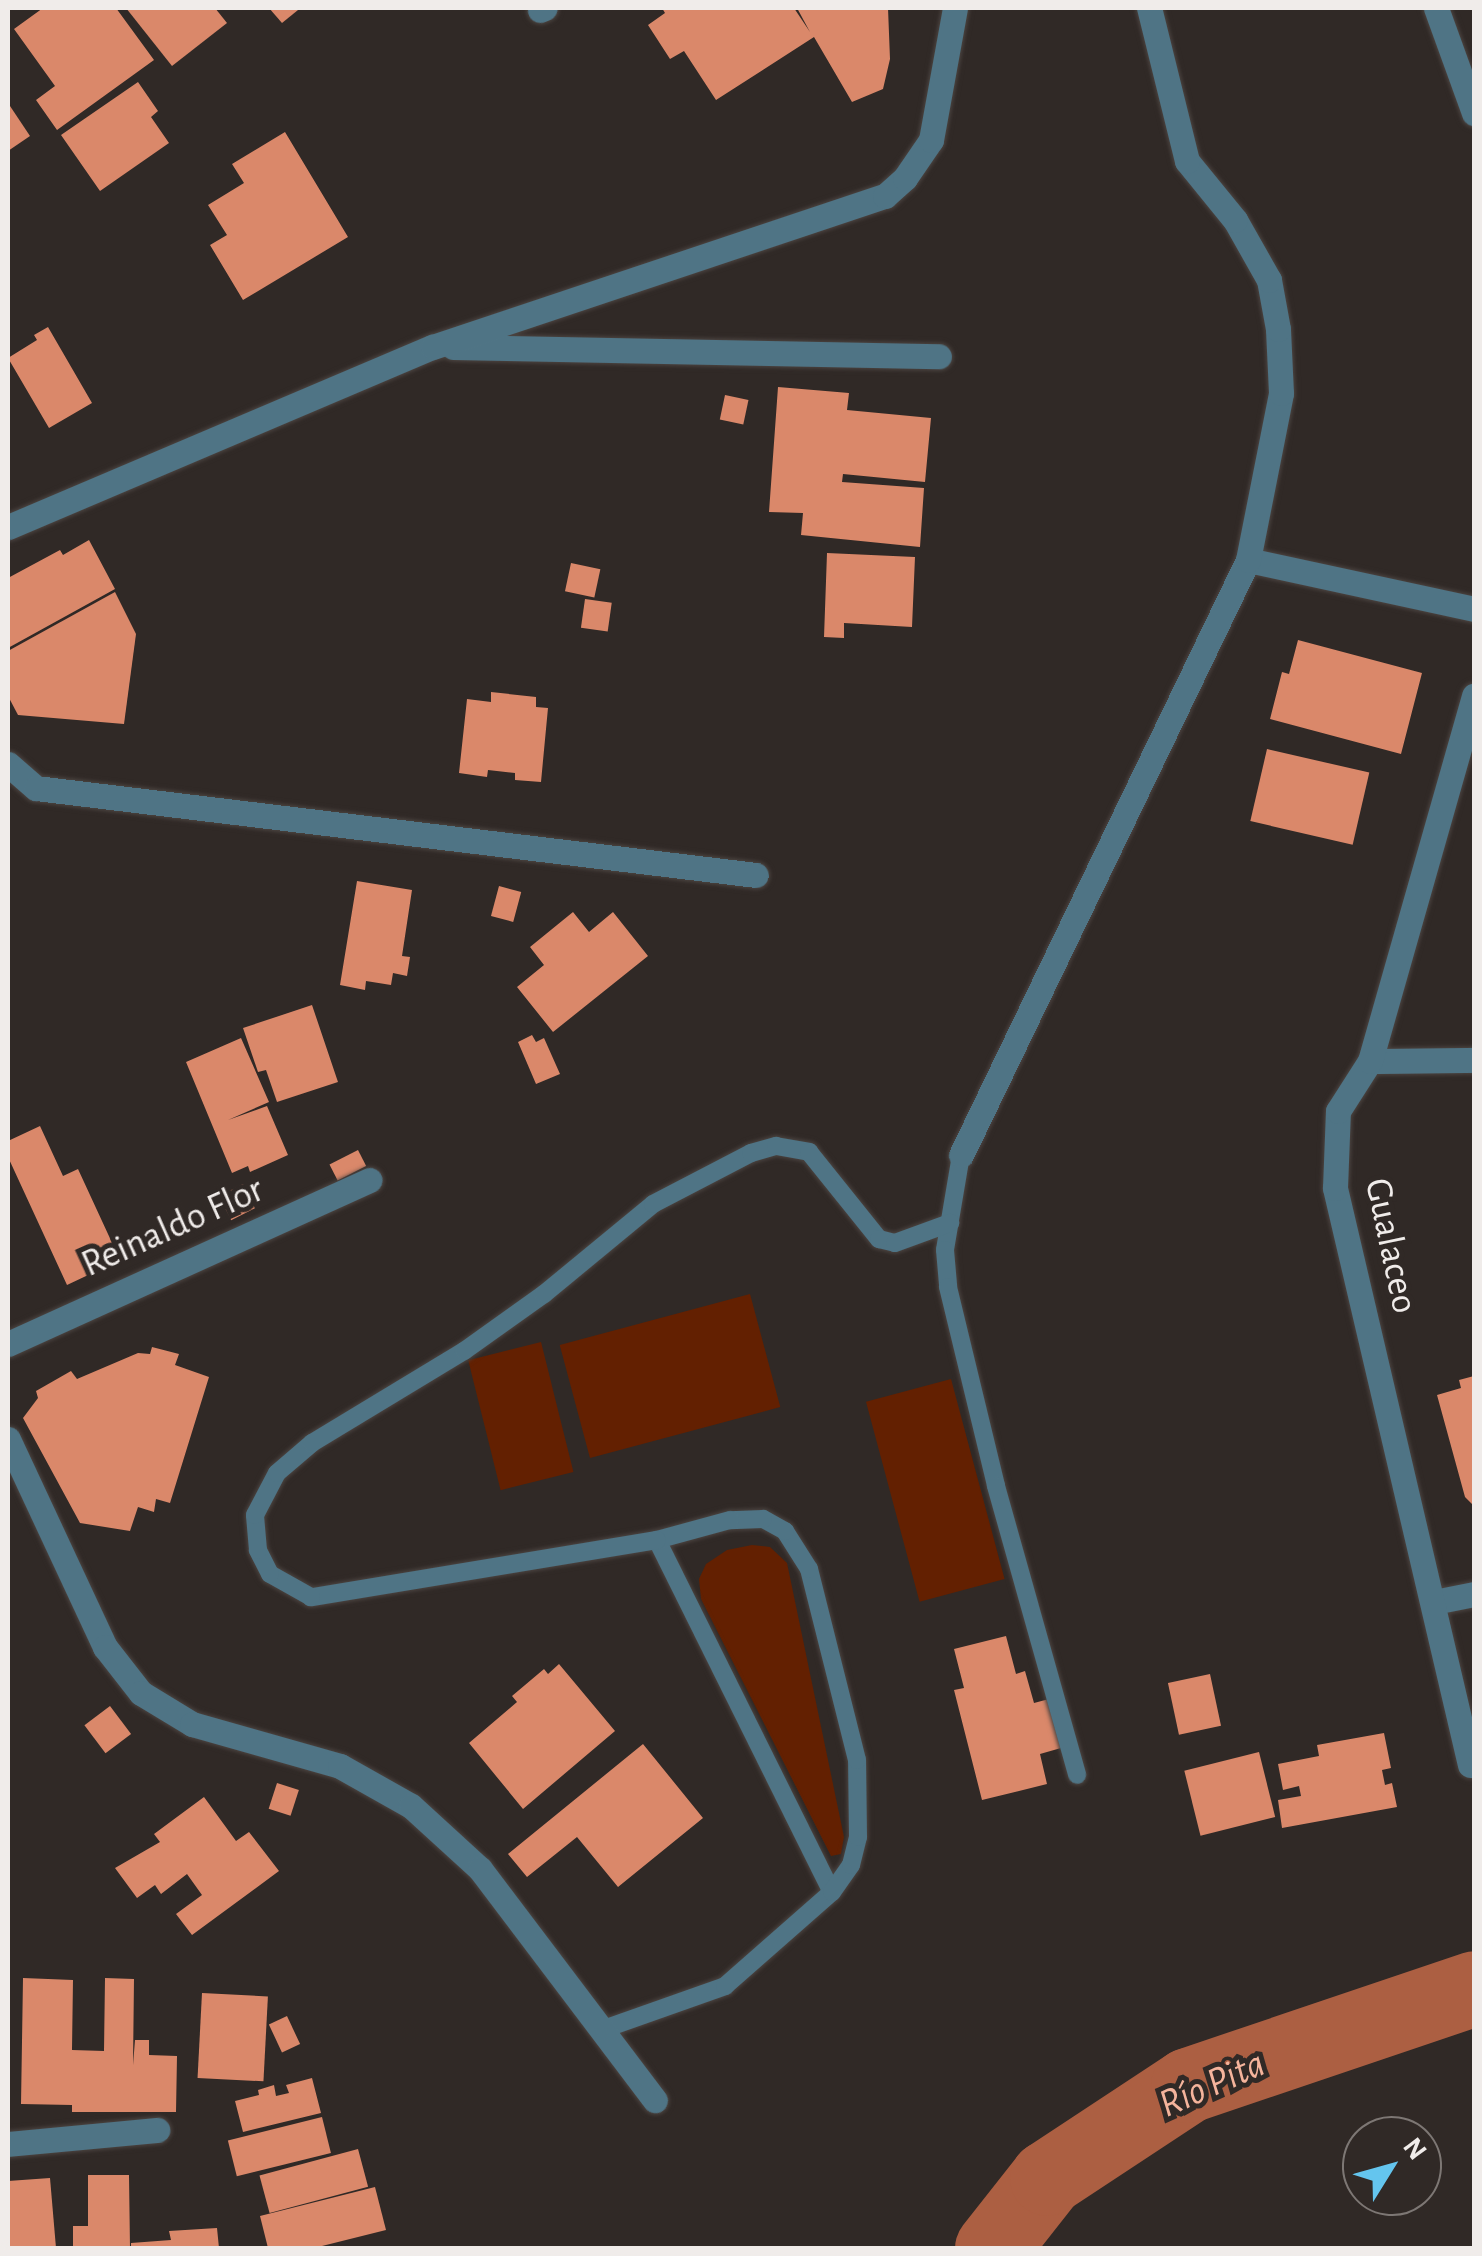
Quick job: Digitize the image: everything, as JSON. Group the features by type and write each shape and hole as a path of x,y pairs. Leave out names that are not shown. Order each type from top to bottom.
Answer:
{"street":[{"path":"8,527 433,346 885,196 905,178 931,140 954,8"},
{"path":"961,1155 1248,560 1282,393 1269,280 1235,220 1187,161 1149,8"},
{"path":"1436,8 1474,113"},
{"path":"433,346 938,356"},
{"path":"1248,560 1474,609"},
{"name":"Gualaceo","path":"1470,1765 1335,1188 1338,1111 1370,1061 1474,696"},
{"path":"8,764 36,788 756,875"},
{"path":"1370,1061 1474,1060"},
{"name":"Reinaldo Flor","path":"8,1344 370,1180"},
{"path":"8,1438 105,1647 141,1694 192,1724 340,1766 412,1806 480,1869 655,2100"},
{"path":"1434,1602 1474,1594"},
{"path":"8,2144 156,2130"}],"lane":[{"path":"601,2030 724,1986 832,1892 850,1866 858,1838 857,1760 810,1568 786,1531 764,1519 730,1520 657,1540 311,1597 270,1574 258,1550 254,1515 277,1473 312,1443 464,1351 544,1294 652,1204 750,1152 776,1146 809,1152 879,1240 895,1243 950,1223"},
{"path":"961,1155 946,1250 948,1286 996,1486 1077,1776"},
{"path":"657,1540 832,1892"}],"shaded area":[{"path":"750,1294 780,1407 590,1458 560,1345"},
{"path":"541,1342 573,1472 501,1490 468,1360"},
{"path":"951,1379 1005,1579 920,1602 866,1402"},
{"path":"752,1545 770,1547 787,1563 844,1837 841,1854 831,1856 701,1599 699,1579 706,1564 727,1550"}],"building":[{"path":"43,8 116,8 154,60 57,130 36,100 55,86 14,29"},
{"path":"126,8 215,8 227,23 172,66"},
{"path":"269,8 296,8 298,10 282,23"},
{"path":"662,8 794,8 810,32 797,8 888,8 890,59 883,89 852,102 814,37 716,100 684,51 670,59 648,25 665,13"},
{"path":"138,82 158,111 151,117 169,143 100,191 61,135"},
{"path":"8,103 30,136 8,151"},
{"path":"285,132 348,237 243,300 210,245 227,235 208,205 244,183 232,164"},
{"path":"48,327 92,403 49,428 8,358 37,340 34,335"},
{"path":"778,387 849,393 847,410 931,418 925,482 843,474 842,482 924,488 920,547 801,535 803,513 769,512"},
{"path":"725,395 748,400 743,424 720,419"},
{"path":"89,540 115,589 8,648 8,578 60,550 63,555"},
{"path":"827,553 915,557 912,627 844,623 844,638 824,637"},
{"path":"571,563 600,569 594,598 565,591"},
{"path":"115,592 136,634 124,724 18,715 8,696 8,651"},
{"path":"585,599 612,603 608,631 581,628"},
{"path":"1298,640 1422,673 1401,754 1270,719 1282,672 1289,674"},
{"path":"491,692 536,697 536,707 548,708 541,782 515,780 515,773 488,770 487,777 459,773 467,699 491,702"},
{"path":"1267,749 1369,773 1353,845 1250,821"},
{"path":"357,881 412,890 402,956 410,957 407,976 393,973 391,985 366,981 365,990 340,985"},
{"path":"499,886 521,892 513,922 491,916"},
{"path":"573,912 589,932 613,912 648,956 553,1032 517,987 544,965 530,947"},
{"path":"312,1005 338,1082 277,1102 266,1070 258,1072 243,1028"},
{"path":"532,1035 536,1042 544,1038 560,1074 536,1084 518,1042"},
{"path":"241,1038 269,1102 228,1120 267,1106 288,1155 250,1172 248,1166 232,1173 186,1062"},
{"path":"40,1126 63,1176 78,1169 120,1260 67,1285 8,1157 8,1141"},
{"path":"358,1150 366,1166 338,1181 329,1165"},
{"path":"243,1184 255,1208 231,1220 219,1196"},
{"path":"152,1347 179,1354 175,1365 209,1377 170,1503 156,1499 154,1512 138,1507 130,1531 80,1523 23,1418 38,1398 36,1391 71,1371 77,1379 138,1353 150,1354"},
{"path":"1474,1376 1474,1506 1465,1497 1437,1395 1461,1388 1459,1380"},
{"path":"1006,1636 1016,1674 1025,1671 1034,1703 1049,1699 1061,1748 1040,1754 1047,1784 982,1800 954,1690 964,1688 954,1649"},
{"path":"559,1664 615,1731 523,1809 469,1743 517,1702 512,1696 544,1669 548,1674"},
{"path":"1210,1674 1221,1726 1179,1735 1168,1683"},
{"path":"110,1706 131,1734 106,1753 84,1725"},
{"path":"1384,1733 1391,1768 1382,1770 1385,1785 1392,1783 1397,1807 1282,1828 1278,1800 1301,1796 1299,1786 1283,1790 1278,1764 1319,1756 1317,1745"},
{"path":"643,1744 703,1818 618,1887 577,1837 527,1877 508,1854"},
{"path":"1259,1752 1275,1817 1200,1836 1184,1771"},
{"path":"277,1783 299,1790 291,1816 269,1809"},
{"path":"204,1797 236,1841 249,1832 279,1871 192,1935 176,1914 202,1895 187,1874 161,1894 155,1885 137,1898 115,1868 160,1842 154,1834"},
{"path":"23,1978 73,1980 72,2050 104,2051 105,1978 134,1979 133,2065 135,2040 149,2040 149,2055 177,2056 176,2112 72,2112 72,2105 21,2104"},
{"path":"202,1993 268,1996 263,2081 198,2078"},
{"path":"287,2016 300,2044 282,2053 269,2024"},
{"path":"312,2078 321,2113 243,2132 235,2101 259,2095 258,2090 274,2085 276,2096 289,2093 286,2085"},
{"path":"322,2117 331,2153 237,2176 228,2140"},
{"path":"358,2149 368,2187 270,2213 259,2175"},
{"path":"88,2175 129,2175 130,2248 73,2248 73,2226 88,2226"},
{"path":"50,2178 56,2248 8,2248 8,2181"},
{"path":"375,2187 386,2230 314,2248 268,2248 260,2216"},
{"path":"217,2228 219,2248 131,2248 131,2243 171,2240 169,2231"}],"waterway":[{"name":"Río Pita","path":"992,2248 1047,2178 1188,2085 1474,1988"}]}
